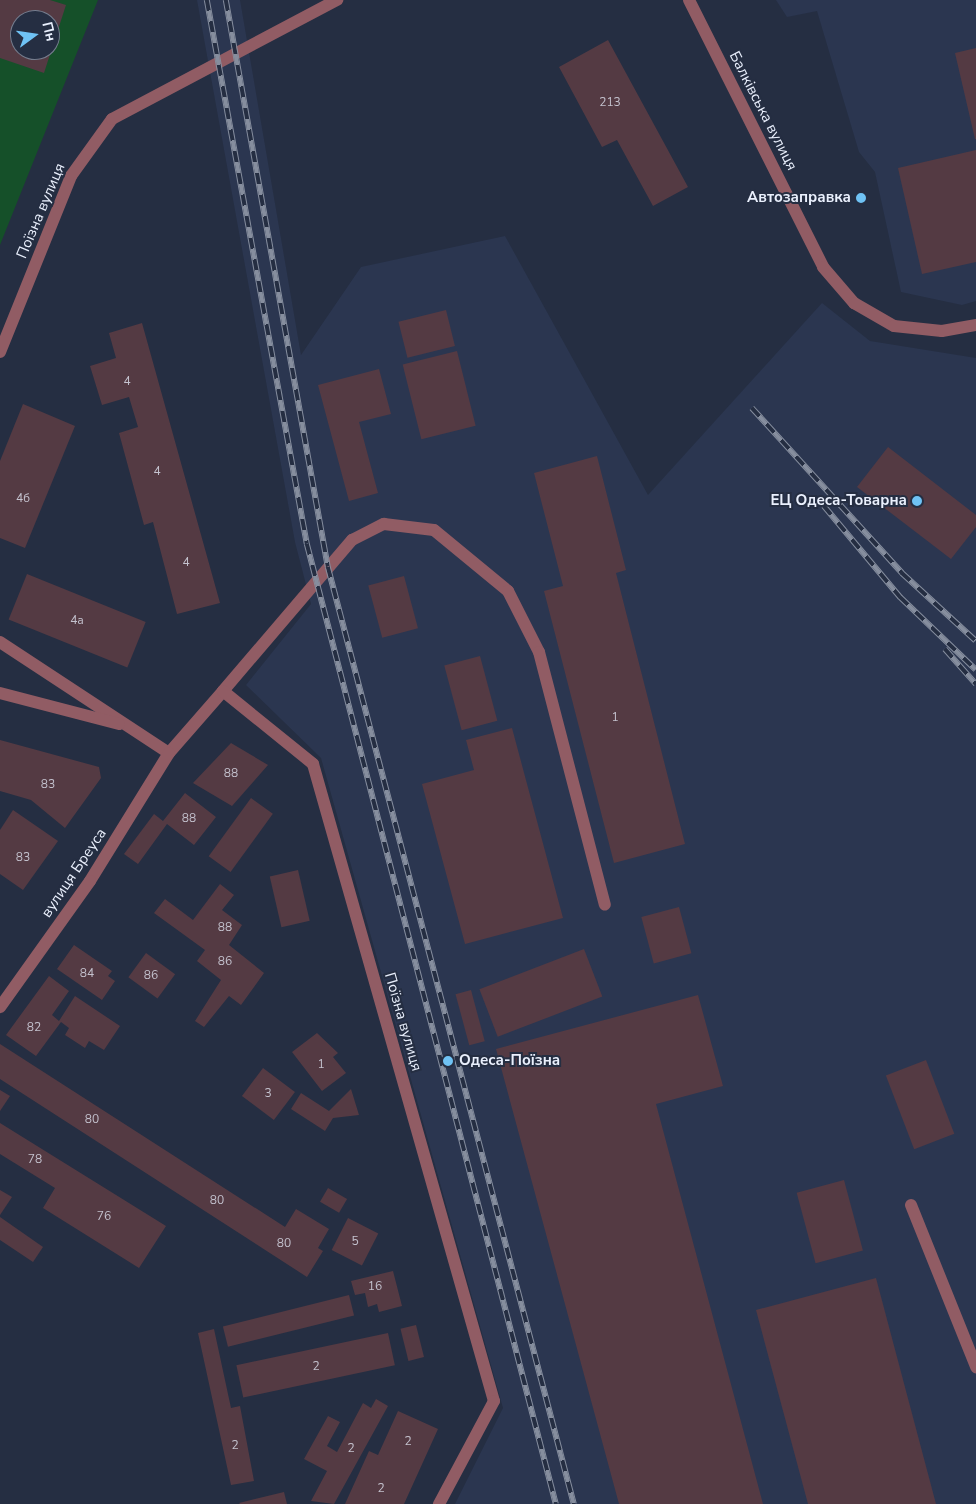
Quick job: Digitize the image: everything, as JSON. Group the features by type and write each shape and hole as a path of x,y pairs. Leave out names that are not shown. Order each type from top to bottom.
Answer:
{"street":[{"name":"Поїзна вулиця","path":"0,352 72,176 112,119 337,0"},
{"name":"Балківська вулиця","path":"690,0 823,267 854,303 894,326 942,331 976,325"},
{"name":"вулиця Бреуса","path":"0,1008 90,881 169,753 352,540 384,524 434,530 508,591 539,652 605,904"},
{"path":"0,642 169,753"},
{"name":"Поїзна вулиця","path":"223,691 313,764 494,1400 439,1504"},
{"path":"0,693 129,727"},
{"path":"911,1205 976,1367"}],"shaded area":[{"path":"197,0 240,0 301,355 361,267 505,236 648,495 822,303 870,341 976,358 976,1504 455,1504 503,1408 321,758 246,685 311,604 295,542"},
{"path":"776,0 976,0 976,301 962,305 901,292 875,172 859,152 817,11 787,17"}],"green space":[{"path":"0,0 98,0 0,245"}],"building":[{"path":"0,0 50,0 66,5 60,24 60,10 10,10 10,60 48,60 44,73 0,58"},
{"path":"608,40 688,187 653,206 617,140 602,147 559,67"},
{"path":"976,48 976,139 975,139 955,53"},
{"path":"976,150 976,262 922,274 898,168"},
{"path":"446,310 455,346 407,358 398,322"},
{"path":"142,323 220,603 177,614 153,522 144,525 119,433 138,427 129,397 102,405 90,366 116,358 109,333"},
{"path":"457,351 476,426 421,439 403,365"},
{"path":"379,369 391,414 359,422 378,493 349,501 318,385"},
{"path":"23,404 75,426 25,548 0,538 0,461"},
{"name":"ЕЦ Одеса-Товарна","path":"888,447 976,515 976,527 951,559 857,487"},
{"path":"597,456 626,570 616,573 685,844 614,863 544,591 563,586 534,473"},
{"path":"27,574 146,622 127,667 9,619"},
{"path":"404,576 418,628 382,638 368,586"},
{"path":"480,656 497,721 462,730 444,666"},
{"path":"512,728 563,918 465,944 422,784 474,770 466,740"},
{"path":"0,740 99,767 101,778 65,828 31,800 0,791"},
{"path":"231,743 268,765 232,806 193,783"},
{"path":"185,793 216,817 194,845 167,824 138,864 124,854 154,814 163,821"},
{"path":"251,798 273,814 231,872 209,856"},
{"path":"13,810 58,841 23,890 0,874 0,830"},
{"path":"298,870 310,921 281,927 270,877"},
{"path":"220,884 234,895 222,910 242,925 229,945 264,973 241,1005 229,996 204,1027 195,1021 221,980 197,961 205,950 154,913 165,899 193,920"},
{"path":"679,907 691,953 654,963 641,917"},
{"path":"74,945 112,971 108,976 115,981 102,1000 57,969"},
{"path":"584,949 602,997 498,1037 479,989"},
{"path":"146,953 175,974 157,998 128,977"},
{"path":"49,976 69,991 52,1015 59,1021 75,996 120,1026 104,1050 89,1041 85,1048 65,1035 69,1028 61,1022 36,1056 6,1035"},
{"path":"471,990 485,1041 469,1045 456,994"},
{"path":"698,995 723,1086 656,1104 763,1504 619,1504 496,1049"},
{"path":"317,1033 338,1053 333,1057 346,1073 322,1091 292,1052"},
{"path":"0,1044 285,1227 296,1209 329,1229 318,1248 323,1251 307,1277 0,1079"},
{"path":"926,1060 954,1134 914,1149 886,1075"},
{"path":"263,1068 295,1092 274,1120 242,1096"},
{"path":"351,1089 359,1115 333,1118 325,1131 291,1109 301,1093 329,1111"},
{"path":"0,1090 10,1096 0,1111"},
{"path":"0,1123 166,1226 139,1268 43,1208 55,1188 0,1154"},
{"path":"844,1180 863,1251 816,1263 797,1193"},
{"path":"328,1188 347,1199 339,1213 320,1202"},
{"path":"0,1190 12,1197 0,1215"},
{"path":"0,1217 43,1247 33,1262 0,1240"},
{"path":"348,1218 378,1233 362,1266 332,1250"},
{"path":"393,1271 402,1306 379,1312 377,1304 368,1307 365,1293 355,1295 351,1281"},
{"path":"876,1278 936,1504 808,1504 756,1310"},
{"path":"349,1295 354,1315 228,1347 223,1326"},
{"path":"416,1325 424,1357 408,1361 400,1329"},
{"path":"214,1329 231,1408 240,1406 254,1481 231,1485 198,1333"},
{"path":"388,1333 395,1365 243,1398 236,1365"},
{"path":"376,1399 388,1406 334,1504 311,1501 327,1471 304,1459 328,1416 340,1422 327,1446 337,1452 363,1403 371,1408"},
{"path":"398,1411 438,1429 404,1504 345,1504 369,1451 378,1455"},
{"path":"284,1492 287,1504 239,1503"}],"railway":[{"path":"207,0 307,544 556,1504"},
{"path":"226,0 328,567 574,1504"},
{"path":"752,408 902,573 976,641"},
{"path":"824,506 900,597 976,670"},
{"path":"945,649 976,684"}],"place":[{"name":"Автозаправка","path":"861,198"},
{"name":"ЕЦ Одеса-Товарна","path":"917,501"},
{"name":"Одеса-Поїзна","path":"448,1061"}]}
